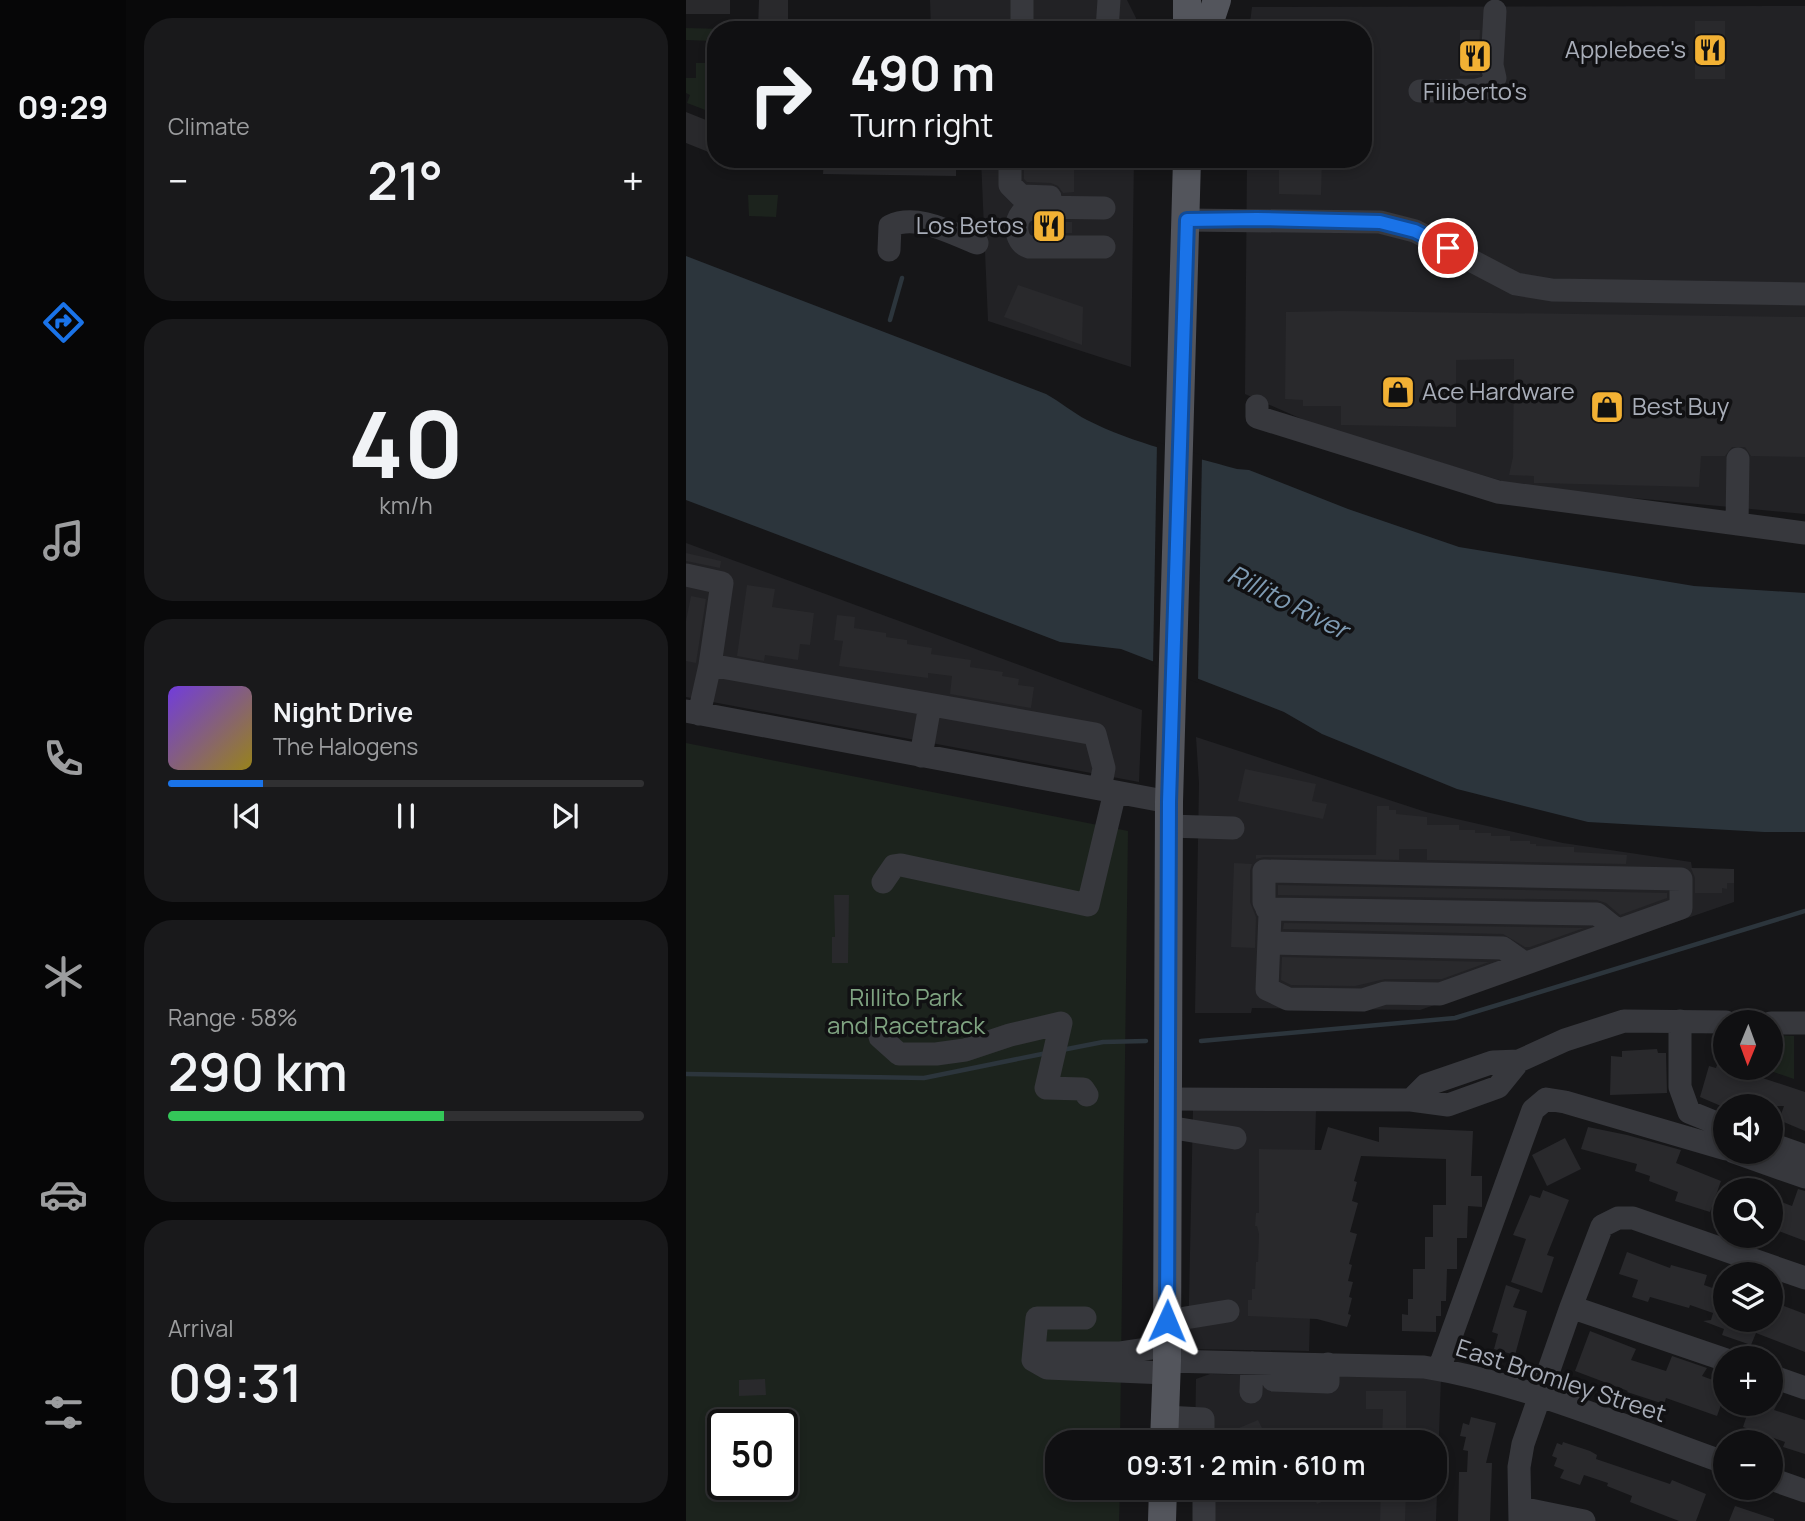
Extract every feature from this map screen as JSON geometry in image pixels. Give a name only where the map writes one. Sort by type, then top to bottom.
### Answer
[{"type":"main road","points":[[1187,0],[1187,21]]},
{"type":"main road","points":[[1209,21],[1217,0]]},
{"type":"main road","points":[[1165,1429],[1169,814],[1187,168]]},
{"type":"main road","points":[[1162,1521],[1163,1500]]},
{"type":"street","points":[[1022,0],[1022,21]]},
{"type":"street","points":[[1108,21],[1109,0]]},
{"type":"street","points":[[1420,91],[1477,90],[1489,87],[1494,78],[1492,65],[1495,11]]},
{"type":"street","points":[[1010,168],[1010,185],[1021,196],[1104,203],[1032,207],[1022,213],[1018,223],[1018,239],[1023,245],[1104,247]]},
{"type":"street","points":[[1187,220],[1380,222],[1415,231],[1516,284],[1552,290],[1805,294]]},
{"type":"street","points":[[889,250],[890,226],[898,222],[925,223],[977,243]]},
{"type":"street","points":[[1257,406],[1257,417],[1498,492],[1805,533]]},
{"type":"street","points":[[1737,524],[1738,459]]},
{"type":"street","points":[[686,575],[722,583],[693,713],[1108,791],[1169,814],[1233,828]]},
{"type":"street","points":[[701,675],[930,705],[1095,734],[1108,791],[1088,905],[901,864],[894,866],[883,881]]},
{"type":"street","points":[[921,756],[930,705]]},
{"type":"street","points":[[1264,871],[1681,879],[1681,908],[1440,994],[1385,993],[1363,1000],[1287,999],[1267,989],[1270,914],[1267,909],[1264,902],[1264,871]]},
{"type":"street","points":[[1267,909],[1597,914],[1617,930]]},
{"type":"street","points":[[1269,943],[1503,948],[1524,963]]},
{"type":"street","points":[[1411,1100],[1426,1085],[1493,1062],[1519,1061],[1565,1040],[1624,1021],[1713,1022]]},
{"type":"street","points":[[1680,1021],[1680,1087],[1689,1112],[1713,1122]]},
{"type":"street","points":[[879,1030],[880,1037],[899,1054],[936,1054],[965,1050],[1010,1035],[1062,1023],[1046,1088],[1083,1088],[1087,1095]]},
{"type":"street","points":[[1783,1023],[1805,1024]]},
{"type":"street","points":[[1169,1099],[1411,1100],[1448,1105],[1498,1087],[1519,1061]]},
{"type":"street","points":[[1461,1073],[1474,1077],[1479,1087],[1476,1095]]},
{"type":"street","points":[[1439,1369],[1533,1110],[1546,1099],[1565,1102],[1713,1145]]},
{"type":"street","points":[[1168,1127],[1235,1138]]},
{"type":"street","points":[[1783,1148],[1805,1156]]},
{"type":"street","points":[[1768,1164],[1805,1177]]},
{"type":"street","points":[[1584,1521],[1520,1514],[1519,1467],[1523,1444],[1538,1397],[1598,1234],[1609,1214],[1633,1218],[1805,1278]]},
{"type":"street","points":[[1571,1307],[1713,1356]]},
{"type":"street","points":[[1085,1318],[1037,1318],[1033,1360],[1044,1353],[1166,1350],[1228,1311]]},
{"type":"street","name":"East Bromley Street","points":[[1166,1350],[1252,1363],[1439,1369],[1491,1381],[1713,1458]]},
{"type":"street","points":[[1251,1392],[1252,1363]]},
{"type":"street","points":[[1273,1380],[1328,1382],[1328,1364]]},
{"type":"street","points":[[1783,1380],[1805,1388]]},
{"type":"street","points":[[1165,1429],[1203,1419],[1203,1430]]},
{"type":"street","points":[[1783,1483],[1805,1491]]},
{"type":"street","points":[[1204,1500],[1204,1521]]},
{"type":"shaded area","points":[[930,0],[1127,0],[1136,18],[1136,21],[931,21]]},
{"type":"shaded area","points":[[1805,6],[1805,514],[1525,488],[1313,424],[1245,394],[1247,168],[1372,168],[1372,21],[1250,21],[1252,7]]},
{"type":"shaded area","points":[[981,168],[1134,168],[1131,367],[988,321]]},
{"type":"shaded area","points":[[686,543],[1142,710],[1139,782],[686,697]]},
{"type":"shaded area","points":[[1196,737],[1426,812],[1563,843],[1691,862],[1692,868],[1734,869],[1734,902],[1420,1010],[1252,1008],[1251,1013],[1195,1013],[1199,783]]},
{"type":"shaded area","points":[[1193,1109],[1316,1110],[1309,1351],[1188,1349]]},
{"type":"shaded area","points":[[1210,1374],[1441,1377],[1439,1430],[1195,1430],[1196,1379]]},
{"type":"shaded area","points":[[1195,1500],[1437,1500],[1436,1521],[1195,1521]]},
{"type":"green space","points":[[686,28],[707,29],[707,41],[686,40]]},
{"type":"green space","points":[[696,63],[707,63],[707,111],[687,103],[690,95],[686,93],[686,78],[696,78]]},
{"type":"green space","points":[[748,195],[778,195],[776,217],[749,216]]},
{"type":"green space","name":"Rillito Park and Racetrack","points":[[686,743],[1128,831],[1120,1430],[1045,1430],[1045,1500],[1120,1500],[1119,1521],[686,1521]]},
{"type":"green space","points":[[1783,1036],[1794,1036],[1794,1079],[1783,1075]]},
{"type":"water","name":"Rillito River","points":[[686,256],[1046,394],[1087,420],[1123,436],[1180,454],[1249,470],[1348,509],[1459,547],[1694,586],[1805,593],[1805,832],[1588,822],[1457,789],[1322,734],[1284,712],[1121,649],[1060,642],[686,500]]},
{"type":"pier","points":[[1157,442],[1202,455],[1198,683],[1153,665]]},
{"type":"building","points":[[686,0],[730,0],[730,14],[686,14]]},
{"type":"building","points":[[759,0],[788,0],[788,21],[758,21]]},
{"type":"building","name":"Applebee's","points":[[1695,21],[1725,21],[1725,79],[1695,79]]},
{"type":"building","points":[[1460,30],[1480,30],[1480,75],[1460,76]]},
{"type":"building","points":[[686,112],[707,120],[707,151],[686,143]]},
{"type":"building","points":[[823,168],[956,168],[956,176],[823,174]]},
{"type":"building","points":[[1024,168],[1074,168],[1074,192],[1063,193],[1058,186],[1051,183],[1027,182],[1024,179]]},
{"type":"building","points":[[1279,168],[1322,168],[1321,195],[1279,194]]},
{"type":"building","points":[[1036,221],[1072,222],[1072,233],[1032,233],[1031,226]]},
{"type":"building","points":[[1018,285],[1083,307],[1082,345],[1004,317]]},
{"type":"building","points":[[1286,312],[1805,317],[1805,457],[1751,456],[1745,447],[1732,447],[1725,456],[1701,456],[1699,487],[1534,483],[1534,476],[1509,475],[1513,457],[1514,359],[1456,360],[1456,427],[1341,425],[1341,406],[1303,406],[1303,400],[1285,399]]},
{"type":"building","points":[[686,553],[721,561],[720,568],[686,561]]},
{"type":"building","points":[[747,585],[775,589],[772,607],[814,613],[810,645],[800,644],[798,660],[765,655],[764,661],[737,656]]},
{"type":"building","points":[[691,596],[706,599],[696,663],[686,661],[686,621]]},
{"type":"building","points":[[837,615],[855,617],[854,628],[886,633],[886,637],[907,640],[907,644],[932,648],[931,654],[971,660],[970,667],[1003,672],[1002,676],[1019,679],[1018,685],[1034,687],[1031,708],[950,694],[952,676],[928,673],[928,678],[839,666],[843,641],[834,640]]},
{"type":"building","points":[[1245,769],[1316,784],[1312,801],[1327,804],[1323,819],[1238,801]]},
{"type":"building","points":[[1377,806],[1389,806],[1389,810],[1396,810],[1396,814],[1427,817],[1427,825],[1459,825],[1459,830],[1491,833],[1491,836],[1510,836],[1510,841],[1530,841],[1530,844],[1536,846],[1574,847],[1574,852],[1627,855],[1626,864],[1427,860],[1427,849],[1399,849],[1399,860],[1256,859],[1256,855],[1376,855]]},
{"type":"building","points":[[1234,863],[1252,864],[1250,902],[1256,917],[1255,948],[1231,947]]},
{"type":"building","points":[[1691,868],[1734,869],[1734,883],[1727,883],[1727,889],[1722,888],[1722,893],[1695,893],[1695,878]]},
{"type":"building","points":[[1278,885],[1667,893],[1667,898],[1620,915],[1606,903],[1597,900],[1278,895]]},
{"type":"building","points":[[834,895],[849,895],[848,963],[832,963],[832,937],[835,937]]},
{"type":"building","points":[[1284,923],[1584,928],[1525,947],[1503,934],[1283,929]]},
{"type":"building","points":[[1282,957],[1489,962],[1442,979],[1385,979],[1355,986],[1291,985],[1281,980]]},
{"type":"building","points":[[1657,1049],[1658,1053],[1666,1053],[1667,1093],[1610,1095],[1611,1056],[1622,1057],[1622,1051]]},
{"type":"building","points":[[1709,1066],[1713,1067],[1713,1080],[1768,1080],[1805,1092],[1805,1131],[1783,1122],[1783,1094],[1713,1094],[1713,1103],[1700,1097]]},
{"type":"building","points":[[1328,1127],[1379,1142],[1379,1127],[1473,1131],[1471,1176],[1482,1176],[1482,1207],[1468,1206],[1467,1238],[1457,1238],[1457,1269],[1447,1269],[1446,1301],[1441,1301],[1441,1316],[1436,1316],[1436,1332],[1402,1331],[1402,1314],[1408,1315],[1408,1299],[1413,1299],[1413,1269],[1425,1269],[1425,1237],[1433,1237],[1433,1205],[1446,1205],[1446,1159],[1361,1156],[1352,1201],[1358,1203],[1350,1232],[1357,1234],[1349,1264],[1352,1265],[1348,1281],[1353,1282],[1349,1297],[1352,1298],[1348,1314],[1351,1315],[1347,1327],[1317,1319],[1248,1316],[1248,1300],[1252,1300],[1252,1289],[1255,1289],[1258,1262],[1259,1234],[1255,1226],[1256,1213],[1259,1213],[1259,1149],[1321,1150]]},
{"type":"building","points":[[1588,1127],[1681,1150],[1676,1163],[1714,1178],[1713,1204],[1710,1212],[1675,1201],[1678,1192],[1649,1181],[1650,1176],[1635,1171],[1637,1164],[1581,1149]]},
{"type":"building","points":[[1565,1138],[1581,1169],[1547,1186],[1532,1155]]},
{"type":"building","points":[[1798,1189],[1805,1191],[1805,1241],[1783,1233],[1783,1203],[1792,1206]]},
{"type":"building","points":[[1543,1190],[1569,1200],[1547,1255],[1554,1257],[1542,1293],[1511,1282],[1526,1239],[1513,1235],[1530,1195],[1540,1198]]},
{"type":"building","points":[[1627,1252],[1670,1268],[1671,1265],[1707,1275],[1704,1285],[1713,1288],[1713,1313],[1650,1297],[1648,1302],[1632,1297],[1638,1280],[1619,1274]]},
{"type":"building","points":[[1506,1285],[1520,1290],[1513,1307],[1527,1311],[1515,1355],[1494,1349],[1498,1334],[1492,1332]]},
{"type":"building","points":[[1783,1306],[1805,1314],[1805,1352],[1756,1333],[1751,1345],[1722,1335],[1723,1332],[1783,1332]]},
{"type":"building","points":[[1713,1313],[1713,1325],[1703,1321],[1711,1320]]},
{"type":"building","points":[[1590,1331],[1636,1349],[1631,1360],[1666,1371],[1672,1356],[1707,1368],[1702,1376],[1713,1380],[1713,1415],[1666,1398],[1664,1404],[1575,1371]]},
{"type":"building","points":[[765,1379],[766,1395],[739,1396],[739,1380]]},
{"type":"building","points":[[1366,1391],[1406,1391],[1406,1430],[1382,1430],[1383,1409],[1366,1409]]},
{"type":"building","points":[[1783,1413],[1805,1420],[1805,1454],[1783,1447],[1783,1430],[1751,1430],[1743,1427],[1747,1416],[1783,1416]]},
{"type":"building","points":[[1471,1417],[1496,1423],[1486,1463],[1492,1463],[1490,1521],[1458,1521],[1459,1472],[1467,1472],[1468,1451],[1463,1450],[1466,1437],[1460,1436],[1463,1423],[1469,1425]]},
{"type":"building","points":[[1258,1420],[1263,1430],[1234,1430]]},
{"type":"building","points":[[1563,1442],[1590,1451],[1597,1455],[1596,1459],[1670,1484],[1672,1480],[1706,1494],[1696,1521],[1679,1521],[1630,1502],[1632,1496],[1607,1486],[1608,1483],[1584,1475],[1580,1485],[1560,1478],[1564,1470],[1554,1466],[1557,1458],[1552,1456],[1557,1443],[1562,1445]]},
{"type":"building","points":[[1381,1500],[1406,1500],[1405,1521],[1380,1521]]},
{"type":"building","points":[[1735,1506],[1774,1519],[1774,1521],[1729,1521]]},
{"type":"waterway","points":[[890,320],[902,278]]},
{"type":"waterway","points":[[1201,1041],[1455,1018],[1805,911]]},
{"type":"waterway","points":[[1062,1050],[1103,1042],[1146,1041]]},
{"type":"waterway","points":[[686,1074],[924,1078],[1047,1053]]},
{"type":"place","name":"Applebee's","points":[[1710,50]]},
{"type":"place","name":"Filiberto's","points":[[1475,56]]},
{"type":"place","name":"Los Betos","points":[[1049,226]]},
{"type":"place","name":"Ace Hardware","points":[[1398,392]]},
{"type":"place","name":"Best Buy","points":[[1607,407]]},
{"type":"route","points":[[1167,1321],[1169,802],[1187,220],[1380,222],[1415,231],[1448,248]]}]
